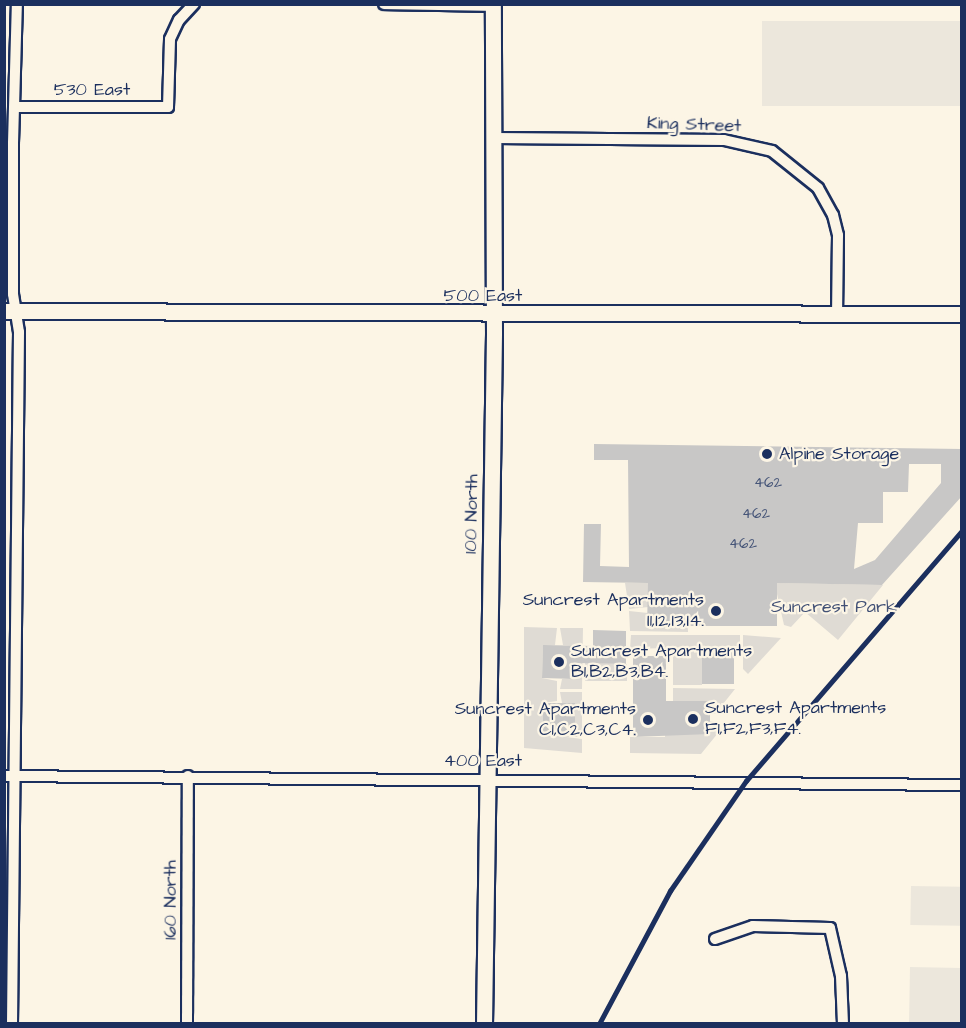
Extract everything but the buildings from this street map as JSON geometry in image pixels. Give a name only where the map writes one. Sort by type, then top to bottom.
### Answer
[{"type":"street","points":[[12,1023],[9,776],[9,143],[16,107],[17,4]]},
{"type":"street","points":[[384,4],[494,5]]},
{"type":"street","name":"100 North","points":[[484,1023],[494,315],[494,5]]},
{"type":"street","name":"530 East","points":[[16,107],[168,107],[170,39],[192,6]]},
{"type":"street","name":"King Street","points":[[495,138],[724,140],[772,151],[818,188],[833,215],[838,235],[837,315]]},
{"type":"street","name":"500 East","points":[[10,311],[494,315],[962,314]]},
{"type":"street","name":"400 East","points":[[9,776],[489,777],[962,785]]},
{"type":"street","name":"160 North","points":[[188,776],[188,1023]]},
{"type":"street","points":[[715,939],[753,926],[830,928],[841,976],[843,1023]]},
{"type":"shaded area","points":[[762,21],[961,21],[961,106],[762,106]]},
{"type":"shaded area","points":[[911,886],[961,887],[960,926],[910,925]]},
{"type":"shaded area","points":[[910,967],[961,968],[960,1024],[909,1023]]},
{"type":"green space","name":"Suncrest Park","points":[[625,583],[883,585],[838,640],[805,612],[791,627],[784,625],[777,594],[629,609]]},
{"type":"green space","points":[[629,611],[648,613],[648,626],[679,627],[679,614],[688,612],[688,632],[630,631]]},
{"type":"green space","points":[[524,627],[557,628],[555,645],[543,646],[542,678],[557,681],[557,701],[543,703],[543,734],[582,739],[582,753],[524,748]]},
{"type":"green space","points":[[560,628],[583,628],[582,689],[560,689],[562,679],[575,678],[576,646],[563,645]]},
{"type":"green space","points":[[631,635],[740,635],[740,646],[630,649]]},
{"type":"green space","points":[[743,635],[781,638],[748,674],[743,669]]},
{"type":"green space","points":[[585,648],[593,663],[627,664],[627,681],[585,681]]},
{"type":"green space","points":[[673,649],[702,649],[702,685],[673,685]]},
{"type":"green space","points":[[673,688],[735,689],[715,714],[710,714],[710,701],[678,701],[673,714]]},
{"type":"green space","points":[[560,692],[582,692],[582,737],[562,737],[575,735],[575,703],[562,703]]},
{"type":"green space","points":[[715,721],[718,733],[701,754],[630,753],[630,737],[665,737],[665,723]]},
{"type":"railway","points":[[599,1024],[670,891],[746,781],[962,531]]},
{"type":"place","name":"Alpine Storage","points":[[767,454]]},
{"type":"place","name":"Suncrest Apartments I1,I2,I3,I4.","points":[[716,611]]},
{"type":"place","name":"Suncrest Apartments B1,B2,B3,B4.","points":[[559,662]]},
{"type":"place","name":"Suncrest Apartments F1,F2,F3,F4.","points":[[693,719]]},
{"type":"place","name":"Suncrest Apartments C1,C2,C3,C4.","points":[[648,720]]}]
